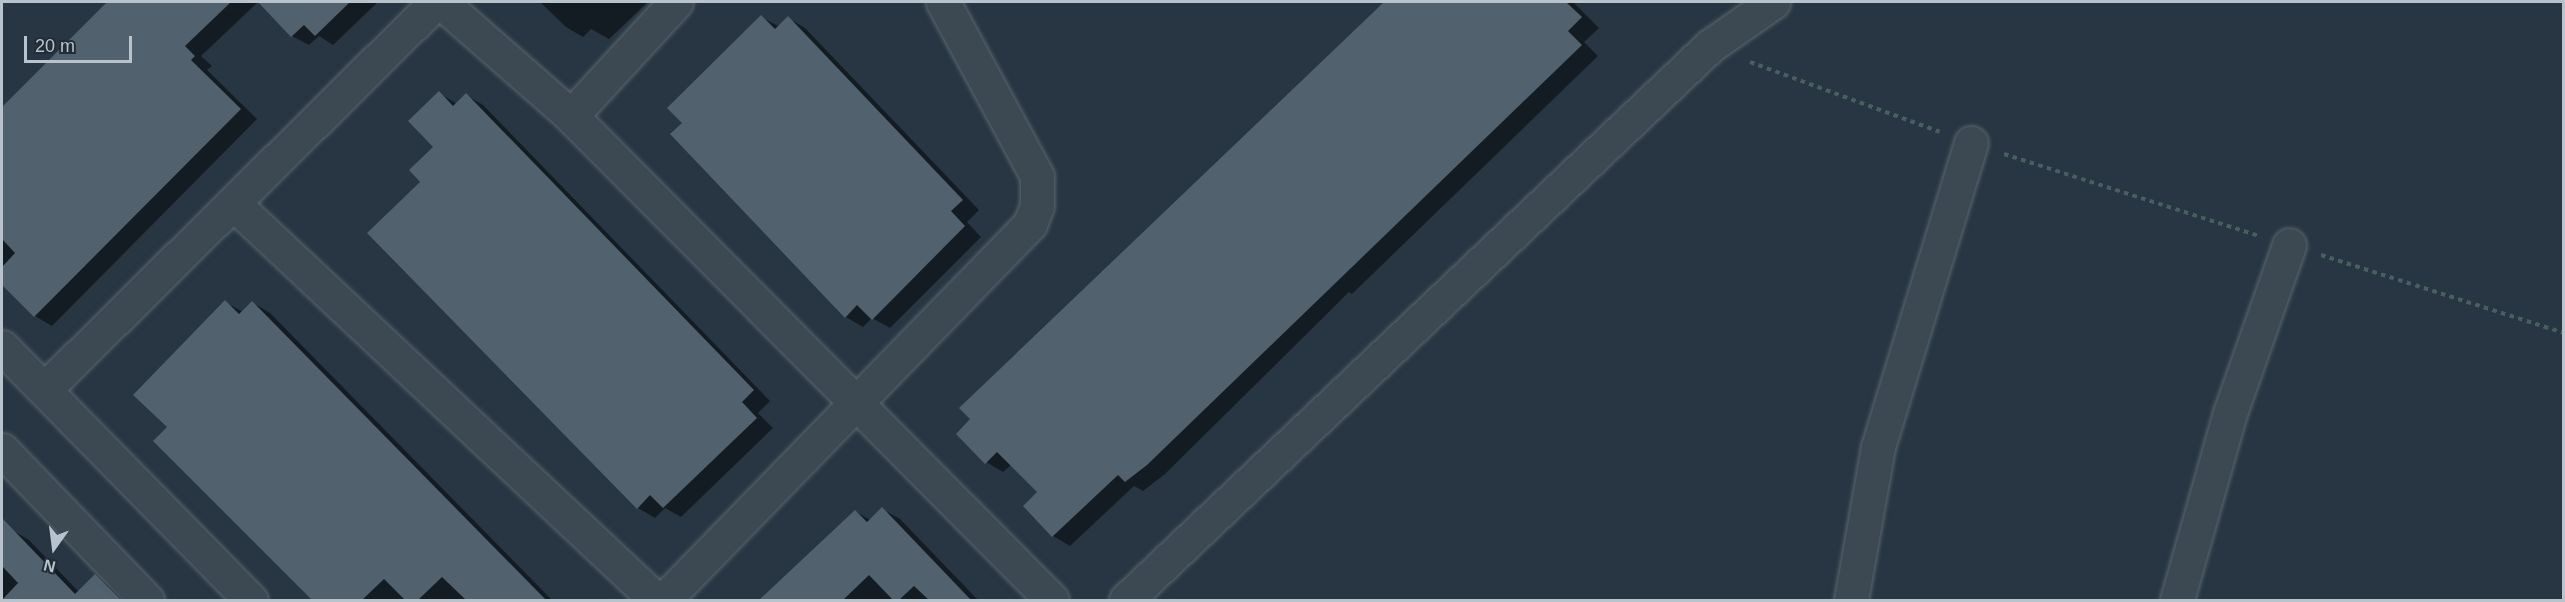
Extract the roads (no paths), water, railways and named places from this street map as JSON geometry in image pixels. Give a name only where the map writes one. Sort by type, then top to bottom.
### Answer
[{"type":"street","points":[[45,389],[436,2]]},
{"type":"street","points":[[441,2],[571,116],[1052,600]]},
{"type":"street","points":[[571,116],[676,2]]},
{"type":"street","points":[[664,600],[857,405],[1030,224],[1037,206],[1037,176],[943,2]]},
{"type":"street","points":[[1126,600],[1710,46],[1773,2]]},
{"type":"street","points":[[1851,600],[1878,447],[1971,143]]},
{"type":"street","points":[[234,203],[656,600]]},
{"type":"street","points":[[2176,600],[2230,413],[2289,245]]},
{"type":"street","points":[[2,347],[251,600]]},
{"type":"street","points":[[2,450],[147,600]]}]
